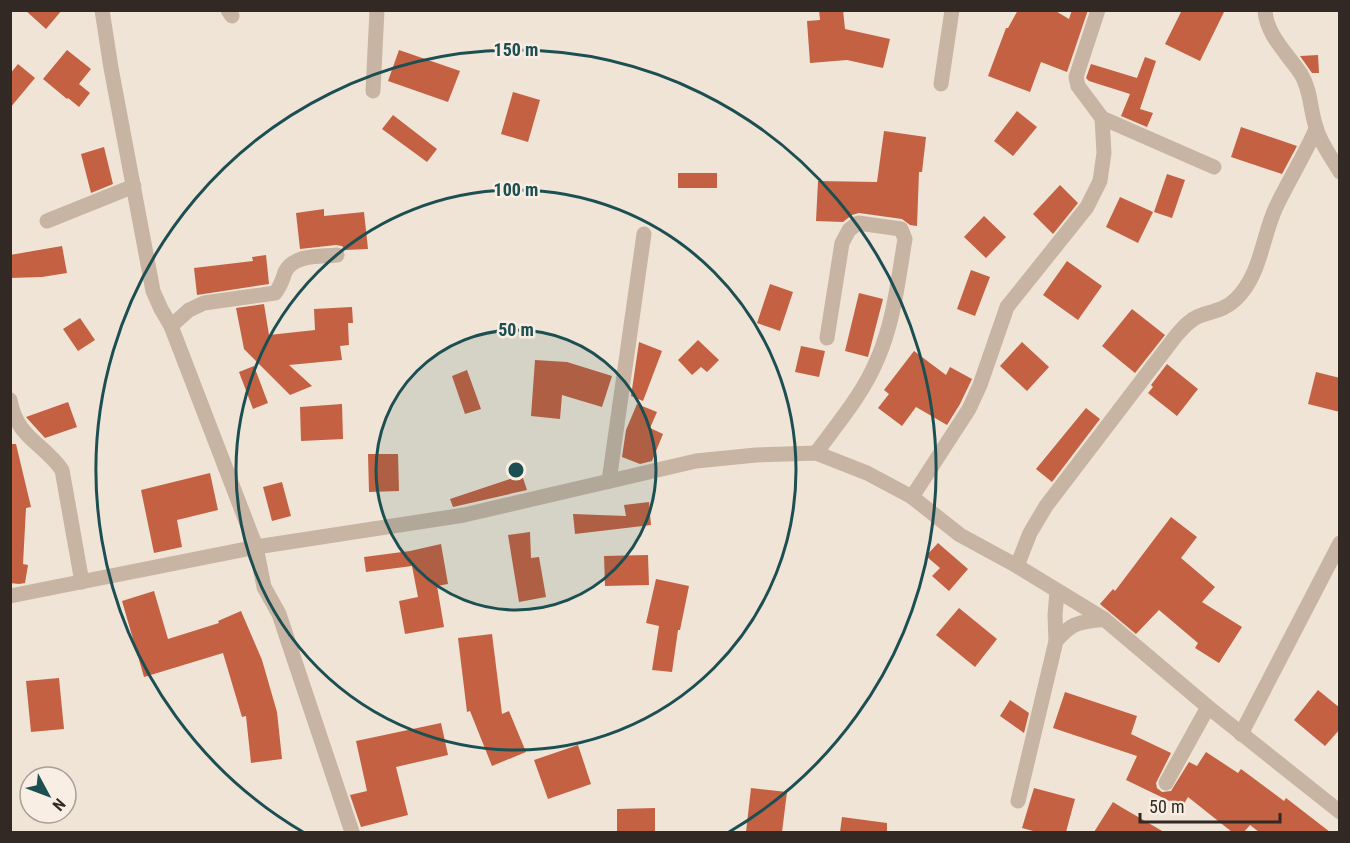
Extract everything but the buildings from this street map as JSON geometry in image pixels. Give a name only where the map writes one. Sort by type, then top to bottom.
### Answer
[{"type":"street","points":[[102,10],[153,291],[171,326],[256,547],[264,587],[279,614],[352,832]]},
{"type":"street","points":[[373,91],[377,10]]},
{"type":"street","points":[[941,84],[952,10]]},
{"type":"street","points":[[1098,10],[1076,77],[1078,86],[1102,118],[1214,168]]},
{"type":"street","points":[[1265,10],[1265,20],[1271,32],[1302,76],[1310,97],[1316,129],[1340,172]]},
{"type":"street","points":[[912,497],[969,409],[980,385],[1007,307],[1087,207],[1100,180],[1104,153],[1102,118]]},
{"type":"street","points":[[1017,566],[1030,532],[1046,506],[1175,337],[1197,317],[1224,309],[1237,298],[1248,283],[1257,266],[1267,229],[1277,205],[1316,129]]},
{"type":"street","points":[[47,221],[134,186]]},
{"type":"street","points":[[816,453],[856,399],[877,362],[890,325],[905,238],[901,229],[858,223],[849,230],[842,243],[827,338]]},
{"type":"street","points":[[609,480],[644,234]]},
{"type":"street","points":[[171,326],[189,310],[204,303],[275,293],[281,286],[291,264],[300,259],[337,255]]},
{"type":"street","points":[[10,400],[17,423],[25,434],[62,470],[82,582]]},
{"type":"street","points":[[10,596],[256,547],[464,515],[696,461],[756,455],[816,453],[867,473],[912,497],[960,535],[1017,566],[1104,619],[1241,734],[1340,812]]},
{"type":"street","points":[[1241,734],[1340,543]]},
{"type":"street","points":[[1017,801],[1056,641],[1057,591]]},
{"type":"street","points":[[1056,641],[1074,623],[1104,619]]},
{"type":"street","points":[[1166,783],[1208,707]]}]
